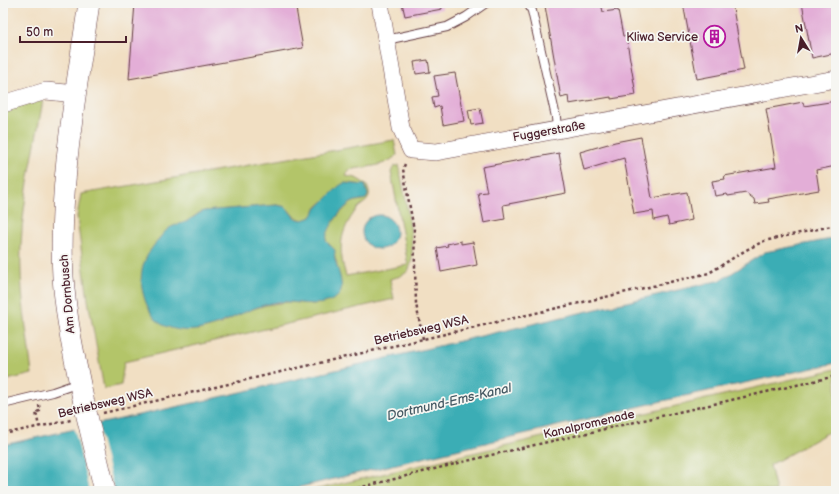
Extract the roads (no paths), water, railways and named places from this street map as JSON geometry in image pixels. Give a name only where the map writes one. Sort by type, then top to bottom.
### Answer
[{"type":"street","name":"Am Dornbusch","points":[[89,3],[66,171],[62,221],[63,277],[70,334],[79,383],[105,491]]},
{"type":"street","points":[[380,3],[386,40]]},
{"type":"street","name":"Fuggerstraße","points":[[386,40],[401,128],[411,150],[436,152],[836,80]]},
{"type":"street","points":[[3,104],[46,90],[76,94]]},
{"type":"lane","points":[[386,40],[447,26],[466,17],[486,3]]},
{"type":"lane","points":[[528,3],[532,11],[556,117],[557,130]]},
{"type":"lane","points":[[3,404],[53,392],[79,383]]},
{"type":"water","points":[[344,183],[365,185],[368,195],[366,199],[353,202],[340,213],[335,219],[327,236],[326,241],[335,250],[335,258],[341,284],[340,293],[337,297],[330,301],[316,304],[278,302],[263,305],[209,327],[195,330],[180,330],[165,326],[158,322],[150,312],[145,300],[141,283],[141,275],[145,260],[153,246],[169,228],[186,222],[204,211],[277,205],[286,207],[294,217],[303,220],[311,217],[317,208]]},
{"type":"water","points":[[376,215],[382,215],[386,216],[393,222],[396,232],[395,239],[389,246],[382,249],[376,249],[372,248],[365,242],[362,235],[362,229],[363,225],[369,218]]},
{"type":"water","name":"Dortmund-Ems-Kanal","points":[[836,238],[836,363],[671,399],[283,491],[3,491],[3,445],[207,400],[721,280],[765,252]]},
{"type":"place","name":"Kliwa Service","points":[[714,37]]}]
